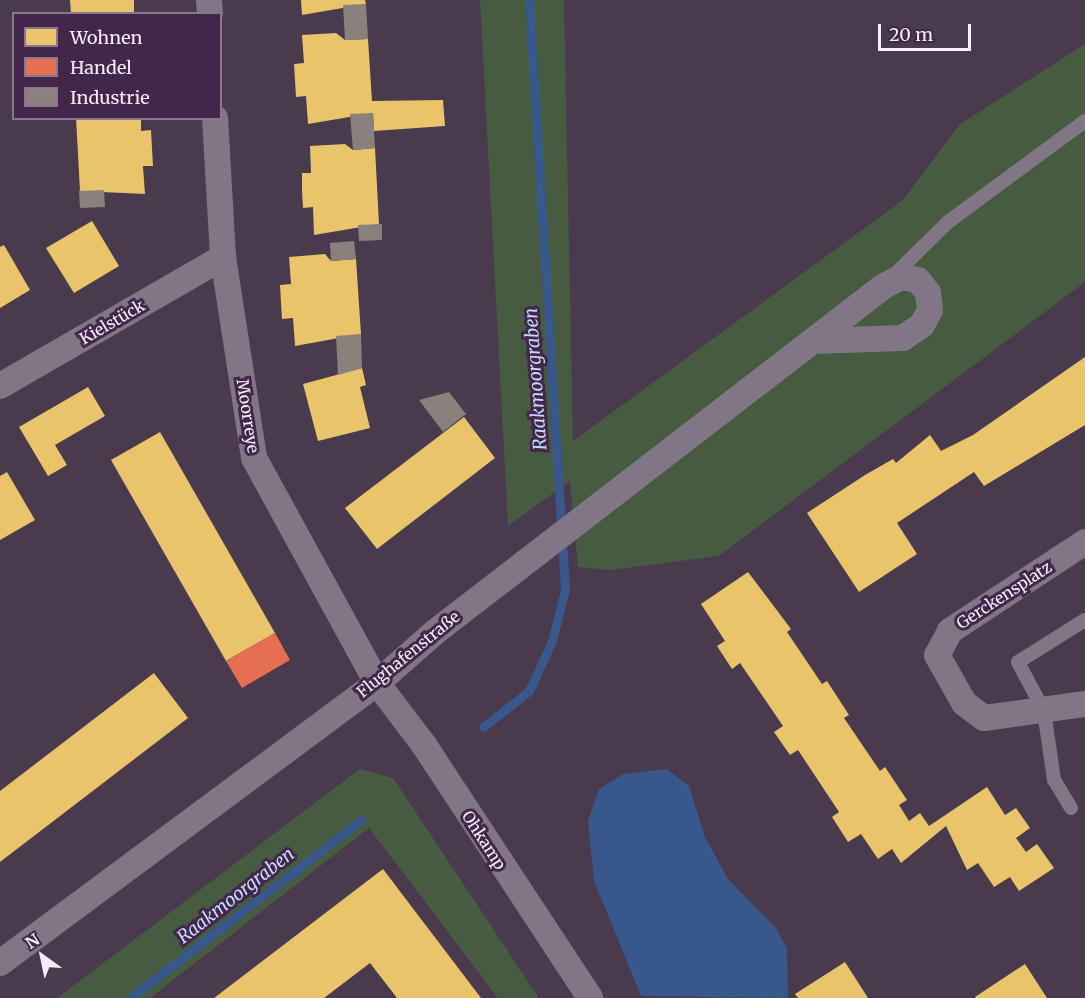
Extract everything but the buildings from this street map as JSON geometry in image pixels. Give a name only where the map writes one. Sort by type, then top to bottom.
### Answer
[{"type":"street","name":"Moorreye","points":[[215,120],[223,257],[254,458],[377,683]]},
{"type":"street","name":"Kielstück","points":[[0,386],[223,257]]},
{"type":"street","name":"Flughafenstraße","points":[[0,963],[377,683],[542,549],[884,286],[902,277],[918,280],[928,293],[930,310],[922,325],[903,338],[882,341],[813,341]]},
{"type":"street","name":"Gerckensplatz","points":[[1085,542],[950,631],[938,646],[940,664],[977,715],[993,718],[1085,704]]},
{"type":"street","name":"Ohkamp","points":[[377,683],[424,745],[590,998]]},
{"type":"lane","points":[[884,286],[948,222],[1085,121]]},
{"type":"lane","points":[[1071,808],[1054,780],[1044,711],[1018,662],[1085,621]]},
{"type":"green space","points":[[480,0],[564,0],[573,441],[903,200],[959,125],[1085,44],[1085,282],[719,556],[611,570],[578,567],[570,481],[508,526]]},
{"type":"green space","points":[[360,769],[393,778],[539,998],[498,998],[369,828],[150,998],[57,998]]},
{"type":"water","points":[[667,769],[689,786],[705,837],[728,879],[776,928],[787,949],[788,998],[641,996],[594,881],[588,821],[599,789],[623,774]]},
{"type":"waterway","name":"Raakmoorgraben","points":[[483,727],[529,691],[552,641],[565,590],[529,0]]},
{"type":"waterway","name":"Raakmoorgraben","points":[[130,998],[361,820]]}]
